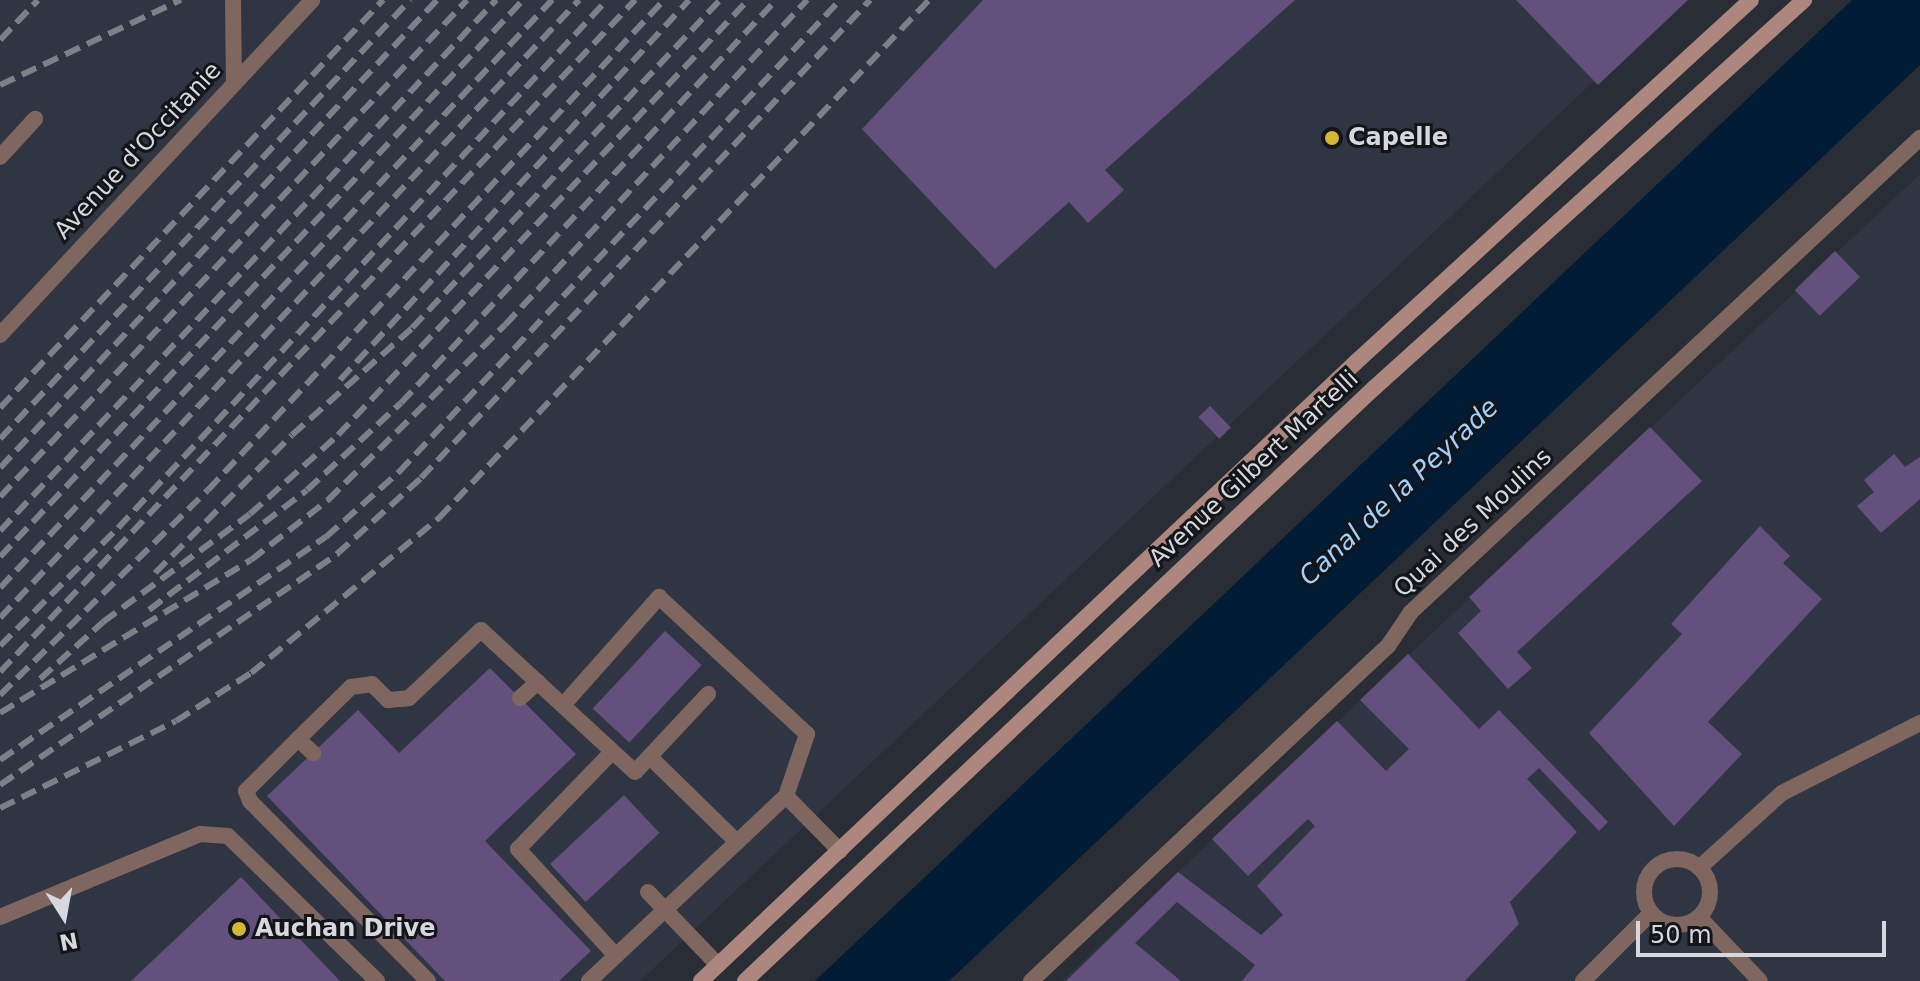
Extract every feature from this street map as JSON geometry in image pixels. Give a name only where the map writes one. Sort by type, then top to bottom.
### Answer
[{"type":"main road","name":"Avenue Gilbert Martelli","points":[[701,981],[1355,363],[1751,0]]},
{"type":"main road","name":"Avenue Gilbert Martelli","points":[[745,981],[1373,389],[1804,0]]},
{"type":"street","points":[[233,0],[234,83]]},
{"type":"street","name":"Avenue d'Occitanie","points":[[0,335],[312,0]]},
{"type":"street","points":[[0,157],[35,119]]},
{"type":"street","name":"Quai des Moulins","points":[[1031,981],[1388,646],[1411,612],[1920,138]]},
{"type":"street","points":[[565,703],[659,597],[807,734],[786,796],[589,981]]},
{"type":"street","points":[[428,981],[250,801],[246,791],[351,687],[372,684],[388,700],[409,698],[481,630],[565,703],[635,772],[652,759],[708,694]]},
{"type":"street","points":[[520,698],[538,682]]},
{"type":"street","points":[[1699,868],[1782,793],[1920,723]]},
{"type":"street","points":[[298,739],[313,753]]},
{"type":"street","points":[[612,752],[518,849],[615,955]]},
{"type":"street","points":[[652,759],[737,842]]},
{"type":"street","points":[[786,796],[840,851]]},
{"type":"street","points":[[0,917],[200,834],[228,836],[377,981]]},
{"type":"street","points":[[1679,859],[1699,868],[1710,893],[1699,917],[1674,925],[1651,913],[1644,888],[1658,865],[1679,859]]},
{"type":"street","points":[[648,892],[718,965]]},
{"type":"street","points":[[1583,981],[1651,913]]},
{"type":"street","points":[[1699,917],[1760,981]]},
{"type":"shaded area","points":[[0,0],[1680,0],[640,981],[0,981]]},
{"type":"shaded area","points":[[1920,174],[1920,981],[1062,981],[1827,262]]},
{"type":"water","name":"Canal de la Peyrade","points":[[1852,0],[1920,0],[1920,65],[949,981],[815,981]]},
{"type":"building","points":[[983,0],[1295,0],[1105,170],[1124,190],[1088,223],[1069,202],[995,269],[862,129]]},
{"type":"building","points":[[1516,0],[1688,0],[1598,85]]},
{"type":"building","points":[[1835,251],[1860,277],[1820,316],[1795,290]]},
{"type":"building","points":[[1210,406],[1231,428],[1219,439],[1198,417]]},
{"type":"building","points":[[1650,427],[1702,481],[1517,652],[1532,668],[1508,689],[1458,633],[1481,611],[1469,597]]},
{"type":"building","points":[[1894,454],[1905,467],[1920,457],[1920,499],[1881,533],[1857,506],[1874,492],[1864,480]]},
{"type":"building","points":[[1760,526],[1790,556],[1783,563],[1822,599],[1708,722],[1742,754],[1674,826],[1589,733],[1682,634],[1671,624]]},
{"type":"building","points":[[665,631],[702,665],[629,743],[593,709]]},
{"type":"building","points":[[1408,654],[1479,729],[1499,710],[1608,822],[1599,831],[1539,768],[1527,779],[1577,832],[1510,902],[1519,924],[1465,981],[1242,981],[1255,965],[1177,902],[1135,943],[1181,981],[1066,981],[1178,872],[1261,935],[1283,915],[1257,886],[1315,826],[1308,819],[1248,876],[1212,839],[1337,721],[1386,771],[1409,749],[1360,700]]},
{"type":"building","points":[[490,668],[576,754],[485,841],[591,951],[559,981],[445,981],[267,796],[358,710],[399,753]]},
{"type":"building","points":[[624,795],[659,833],[586,902],[550,864]]},
{"type":"building","name":"Auchan Drive","points":[[241,877],[340,981],[131,981]]},
{"type":"railway","points":[[0,40],[38,0]]},
{"type":"railway","points":[[0,85],[181,0]]},
{"type":"railway","points":[[0,408],[383,0]]},
{"type":"railway","points":[[0,439],[410,0]]},
{"type":"railway","points":[[0,468],[437,0]]},
{"type":"railway","points":[[0,497],[467,0]]},
{"type":"railway","points":[[0,531],[496,0]]},
{"type":"railway","points":[[0,557],[523,0]]},
{"type":"railway","points":[[0,588],[552,0]]},
{"type":"railway","points":[[0,618],[579,0]]},
{"type":"railway","points":[[0,646],[118,528],[607,0]]},
{"type":"railway","points":[[0,672],[635,0]]},
{"type":"railway","points":[[0,695],[208,490],[664,0]]},
{"type":"railway","points":[[340,380],[689,0]]},
{"type":"railway","points":[[155,573],[292,435],[412,328],[720,0]]},
{"type":"railway","points":[[40,679],[103,622],[250,514],[338,435],[748,0]]},
{"type":"railway","points":[[149,610],[307,490],[401,403],[776,0]]},
{"type":"railway","points":[[0,713],[251,560],[328,500],[505,325],[807,0]]},
{"type":"railway","points":[[0,760],[326,537],[399,472],[840,0]]},
{"type":"railway","points":[[0,785],[337,554],[421,478],[870,0]]},
{"type":"railway","points":[[0,808],[176,721],[251,673],[439,518],[929,0]]},
{"type":"place","name":"Capelle","points":[[1332,138]]},
{"type":"place","name":"Auchan Drive","points":[[239,929]]}]
